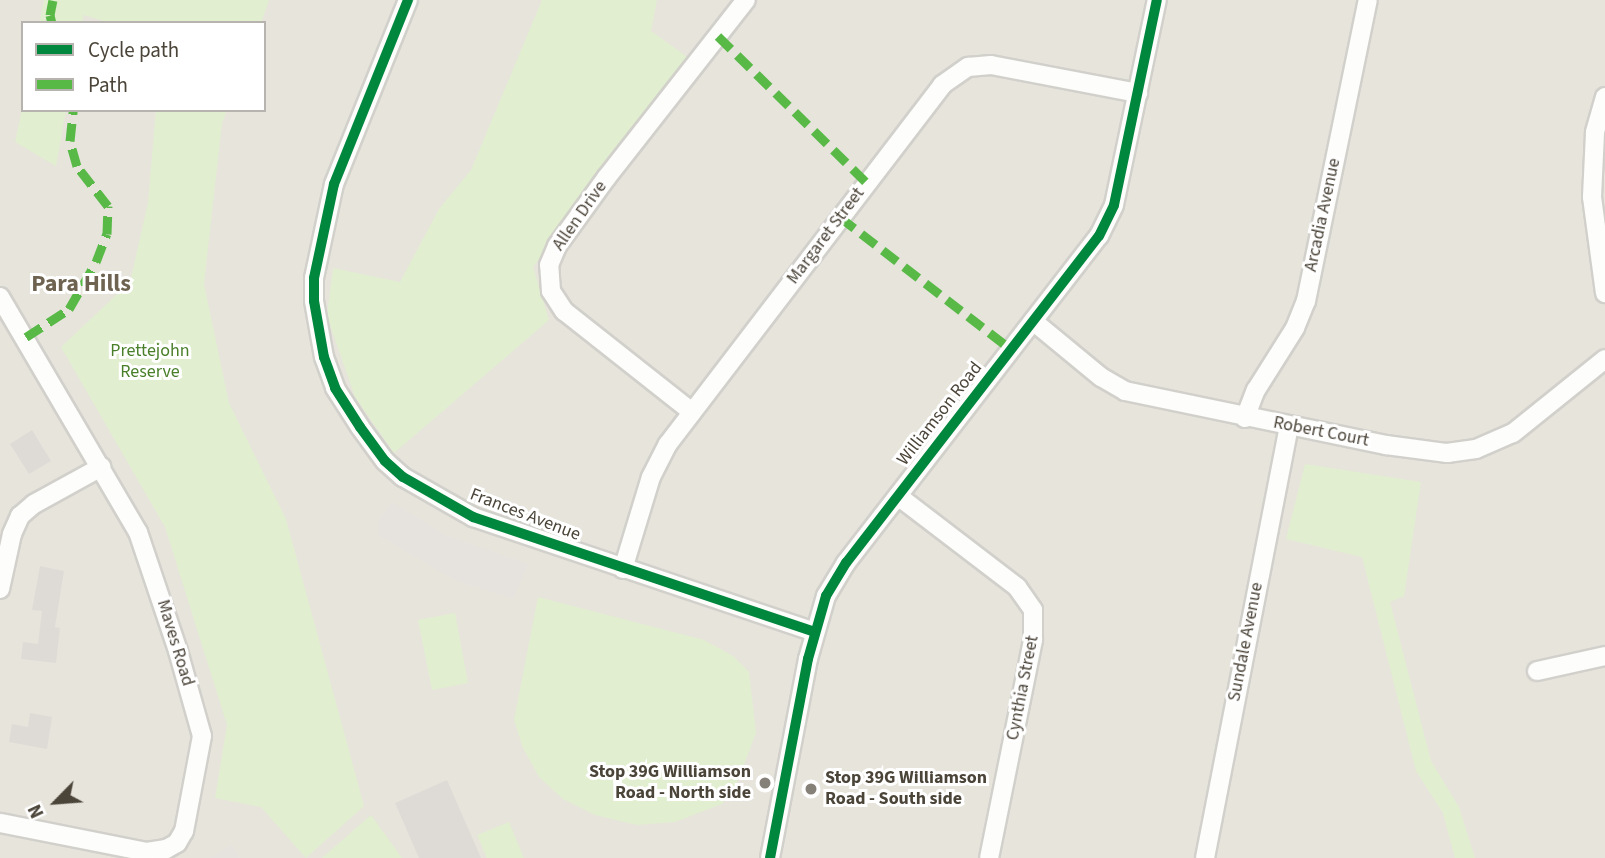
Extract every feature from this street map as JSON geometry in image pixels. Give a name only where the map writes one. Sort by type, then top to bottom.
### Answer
[{"type":"street","name":"Frances Avenue","points":[[408,0],[334,184],[325,216],[313,289],[320,342],[330,376],[360,427],[385,461],[402,477],[473,517],[814,632]]},
{"type":"street","name":"Allen Drive","points":[[692,412],[564,311],[550,288],[549,265],[557,246],[607,177],[746,0]]},
{"type":"street","name":"Williamson Road","points":[[770,858],[814,632],[834,581],[1105,224],[1114,205],[1157,0]]},
{"type":"street","name":"Arcadia Avenue","points":[[1245,418],[1255,390],[1295,328],[1306,300],[1368,0]]},
{"type":"street","name":"Margaret Street","points":[[623,569],[655,467],[692,412],[951,77],[968,67],[991,65],[1138,93]]},
{"type":"street","points":[[1605,97],[1593,209],[1605,293]]},
{"type":"street","name":"Maves Road","points":[[0,297],[101,467],[147,552],[201,731],[184,831],[171,847],[148,852],[0,823]]},
{"type":"street","name":"Robert Court","points":[[1033,321],[1114,386],[1140,396],[1430,452],[1447,453],[1476,449],[1513,433],[1605,359]]},
{"type":"street","name":"Sundale Avenue","points":[[1205,858],[1289,426]]},
{"type":"street","points":[[0,589],[12,534],[20,516],[34,504],[101,467]]},
{"type":"street","name":"Cynthia Street","points":[[898,496],[1017,587],[1033,610],[1033,640],[989,858]]},
{"type":"street","points":[[1537,671],[1605,656]]},
{"type":"shaded area","points":[[0,0],[1605,0],[1605,858],[0,858]]},
{"type":"shaded area","points":[[392,502],[447,536],[528,564],[513,599],[455,580],[378,535],[378,521]]},
{"type":"shaded area","points":[[232,845],[240,858],[210,858]]},
{"type":"green space","points":[[44,0],[269,0],[262,21],[104,21],[84,15],[82,21],[39,21]]},
{"type":"green space","points":[[542,0],[657,0],[651,31],[690,59],[533,267],[549,320],[394,453],[355,397],[327,316],[333,268],[400,282],[439,209],[471,170]]},
{"type":"green space","points":[[21,112],[66,112],[56,166],[15,142]]},
{"type":"green space","name":"Prettejohn Reserve","points":[[156,112],[226,112],[222,123],[204,284],[229,403],[286,519],[364,806],[306,858],[261,807],[215,798],[227,725],[165,527],[61,347],[130,282],[148,203]]},
{"type":"green space","points":[[1305,464],[1421,482],[1404,596],[1390,602],[1431,761],[1459,807],[1475,858],[1455,858],[1443,813],[1416,771],[1362,557],[1286,539]]},
{"type":"green space","points":[[538,597],[704,640],[733,656],[749,672],[756,733],[737,783],[722,804],[675,822],[637,825],[595,815],[563,799],[539,777],[523,748],[514,720]]},
{"type":"green space","points":[[455,613],[468,683],[432,690],[418,620]]},
{"type":"green space","points":[[371,815],[402,858],[322,858]]},
{"type":"green space","points":[[509,822],[524,858],[487,858],[477,835]]},
{"type":"building","points":[[32,430],[51,461],[29,474],[10,444]]},
{"type":"building","points":[[40,566],[64,571],[55,627],[60,628],[56,663],[21,659],[23,642],[38,644],[42,611],[32,610]]},
{"type":"building","points":[[30,713],[52,717],[47,749],[9,742],[12,724],[28,727]]},
{"type":"building","points":[[447,780],[481,858],[419,858],[395,803]]},
{"type":"marked path","points":[[52,21],[53,0]]},
{"type":"marked path","points":[[718,36],[867,183]]},
{"type":"marked path","points":[[26,337],[69,309],[96,262],[107,234],[108,206],[77,166],[70,141],[73,112]]},
{"type":"marked path","points":[[840,217],[1011,349]]},
{"type":"cycle path","points":[[408,0],[334,184],[314,278],[314,301],[324,357],[335,388],[360,427],[385,461],[403,477],[473,517],[814,632]]},
{"type":"cycle path","points":[[770,858],[808,659],[826,596],[846,563],[1099,236],[1114,205],[1157,0]]},
{"type":"place","name":"Stop 39G Williamson Road - North side","points":[[765,783]]},
{"type":"place","name":"Stop 39G Williamson Road - South side","points":[[811,789]]},
{"type":"district","name":"Para Hills","points":[[81,284]]}]
